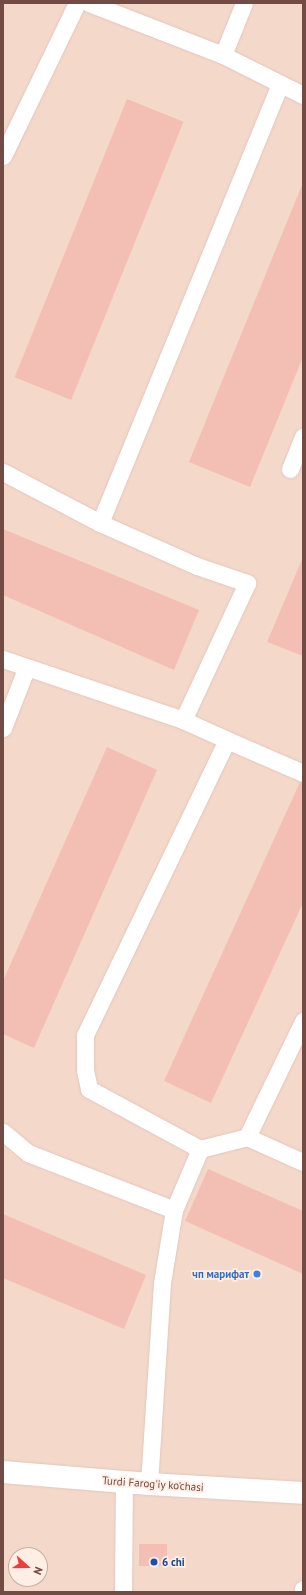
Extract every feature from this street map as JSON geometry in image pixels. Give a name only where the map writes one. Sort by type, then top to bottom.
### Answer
[{"type":"street","name":"Turdi Farog'iy ko'chasi","points":[[3,1472],[149,1484],[303,1493]]},
{"type":"lane","points":[[3,156],[77,3]]},
{"type":"lane","points":[[88,3],[223,55],[303,96]]},
{"type":"lane","points":[[223,55],[242,4]]},
{"type":"lane","points":[[100,523],[280,84]]},
{"type":"lane","points":[[290,469],[303,437]]},
{"type":"lane","points":[[3,472],[100,523],[197,566],[247,583],[183,720]]},
{"type":"lane","points":[[3,659],[26,669],[183,720],[303,773]]},
{"type":"lane","points":[[3,728],[26,669]]},
{"type":"lane","points":[[227,740],[88,1028],[84,1041],[85,1070],[89,1089],[200,1149],[246,1137],[303,1162]]},
{"type":"lane","points":[[246,1137],[303,1021]]},
{"type":"lane","points":[[3,1132],[28,1152],[174,1210]]},
{"type":"lane","points":[[149,1484],[162,1283],[174,1210],[200,1149]]},
{"type":"lane","points":[[123,1592],[124,1482]]},
{"type":"shaded area","points":[[3,3],[303,3],[303,1592],[3,1592]]},
{"type":"building","points":[[127,99],[184,122],[71,400],[15,377]]},
{"type":"building","points":[[302,185],[303,357],[250,487],[189,462]]},
{"type":"building","points":[[3,529],[199,610],[174,670],[3,595]]},
{"type":"building","points":[[303,557],[303,656],[267,642]]},
{"type":"building","points":[[107,747],[157,770],[34,1048],[3,1034],[3,981]]},
{"type":"building","points":[[300,782],[303,783],[303,903],[211,1103],[164,1081]]},
{"type":"building","points":[[208,1169],[303,1211],[303,1274],[185,1221]]},
{"type":"building","points":[[3,1214],[146,1275],[124,1329],[3,1278]]},
{"type":"building","points":[[139,1544],[167,1544],[167,1566],[139,1566]]},
{"type":"place","name":"чп марифат","points":[[257,1274]]},
{"type":"place","name":"6 chi","points":[[154,1562]]}]
